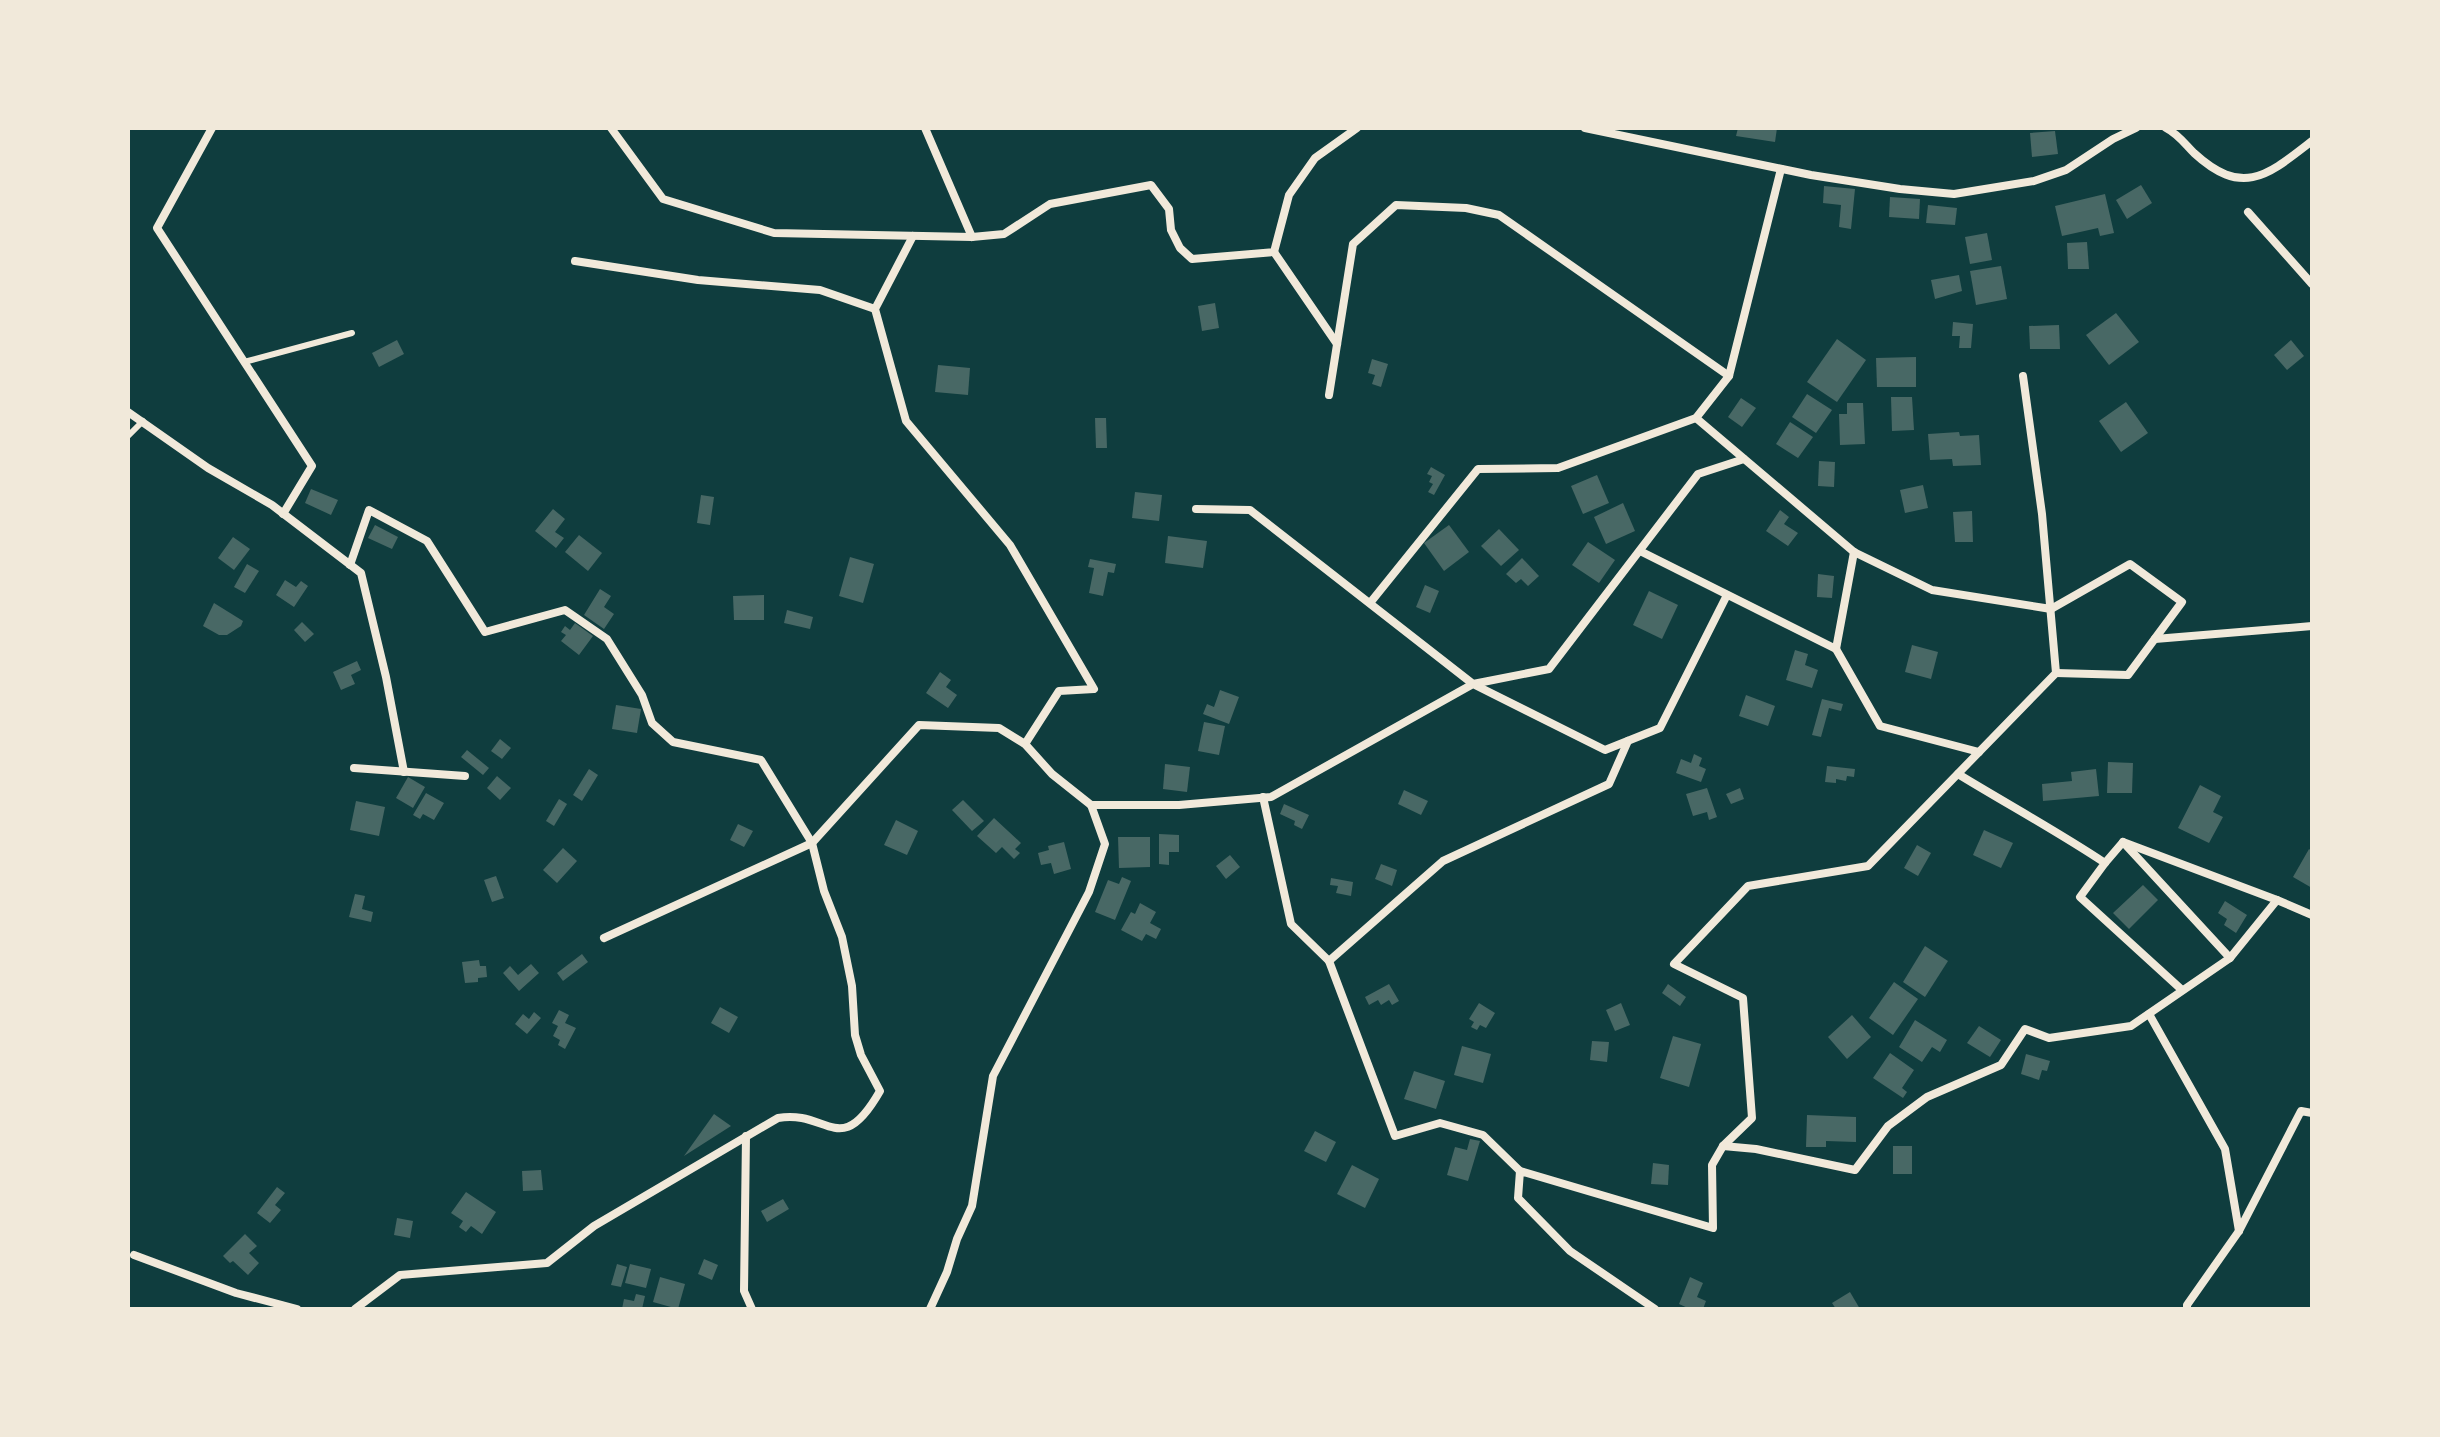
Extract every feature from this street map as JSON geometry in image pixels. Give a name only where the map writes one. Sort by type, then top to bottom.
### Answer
[{"type":"street","points":[[212,128],[157,228],[312,466],[283,514]]},
{"type":"street","points":[[611,128],[663,199],[774,233],[972,237],[1004,234],[1050,204],[1151,185],[1169,209],[1171,230],[1180,248],[1192,259],[1274,252]]},
{"type":"street","points":[[925,128],[972,237]]},
{"type":"street","points":[[1337,344],[1274,252],[1289,195],[1315,158],[1357,128]]},
{"type":"street","points":[[1585,128],[1781,169],[1900,189],[1954,194],[2034,181],[2066,170],[2113,139],[2136,128]]},
{"type":"street","points":[[2166,128],[2220,173],[2238,179],[2264,175],[2312,141]]},
{"type":"street","points":[[1370,603],[1478,469],[1558,468],[1696,418],[1729,376],[1781,169]]},
{"type":"street","points":[[1329,395],[1353,244],[1396,205],[1466,208],[1499,215],[1729,376]]},
{"type":"street","points":[[2248,212],[2312,284]]},
{"type":"street","points":[[913,236],[875,309],[906,421],[1010,545],[1094,689],[1059,691],[1025,744]]},
{"type":"street","points":[[575,261],[698,280],[820,290],[875,309]]},
{"type":"street","points":[[2023,376],[2042,514],[2056,673]]},
{"type":"street","points":[[128,412],[208,468],[283,514],[361,573],[386,677],[404,772]]},
{"type":"street","points":[[1263,797],[1291,924],[1329,961],[1395,1136],[1440,1123],[1483,1135],[1520,1171],[1713,1228],[1712,1165],[1723,1146],[1752,1118],[1743,998],[1674,964],[1748,886],[1868,866],[2056,673],[2128,675],[2182,602],[2130,564],[2051,609],[1932,590],[1854,552],[1696,418]]},
{"type":"street","points":[[1091,805],[1179,805],[1271,797],[1473,684],[1549,669],[1698,474],[1744,459]]},
{"type":"street","points":[[1196,509],[1250,510],[1473,684],[1605,750],[1660,728],[1727,595]]},
{"type":"street","points":[[350,565],[369,510],[427,541],[485,632],[565,610],[607,639],[642,695],[652,723],[673,742],[761,760],[812,843],[824,891],[842,937],[852,986],[855,1035],[861,1055],[880,1091],[861,1119],[849,1126],[836,1129],[792,1115],[778,1118],[594,1226],[547,1263],[400,1275],[355,1309]]},
{"type":"street","points":[[1640,551],[1836,649],[1880,726],[1979,752]]},
{"type":"street","points":[[1836,649],[1854,552]]},
{"type":"street","points":[[2155,639],[2312,626]]},
{"type":"street","points":[[604,938],[812,843],[919,725],[999,728],[1025,744],[1052,774],[1091,805],[1105,844],[1089,892],[993,1076],[972,1206],[930,1309]]},
{"type":"street","points":[[1329,961],[1443,861],[1609,784],[1628,741]]},
{"type":"street","points":[[354,768],[465,776]]},
{"type":"street","points":[[1958,774],[2105,863]]},
{"type":"street","points":[[2123,842],[2080,897],[2182,990]]},
{"type":"street","points":[[2123,842],[2312,915]]},
{"type":"street","points":[[2123,842],[2230,958]]},
{"type":"street","points":[[1723,1146],[1756,1149],[1855,1170],[1888,1126],[1927,1097],[2001,1065],[2025,1029],[2049,1038],[2131,1026],[2230,958],[2277,900]]},
{"type":"street","points":[[2149,1014],[2225,1149],[2239,1231]]},
{"type":"street","points":[[2186,1308],[2239,1231],[2301,1111],[2312,1113]]},
{"type":"street","points":[[746,1136],[744,1291],[752,1309]]},
{"type":"street","points":[[1520,1171],[1518,1198],[1570,1251],[1655,1309]]},
{"type":"street","points":[[134,1255],[236,1293],[297,1309]]},
{"type":"lane","points":[[244,362],[352,333]]},
{"type":"lane","points":[[128,436],[143,421]]},
{"type":"building","points":[[1738,128],[1777,128],[1775,142],[1736,136]]},
{"type":"building","points":[[2055,131],[2058,154],[2032,157],[2030,133]]},
{"type":"building","points":[[2141,185],[2152,203],[2127,219],[2116,200]]},
{"type":"building","points":[[1824,186],[1855,189],[1851,229],[1839,227],[1841,205],[1823,203]]},
{"type":"building","points":[[2105,194],[2114,233],[2100,236],[2098,228],[2062,236],[2055,206]]},
{"type":"building","points":[[1890,197],[1920,199],[1919,219],[1889,217]]},
{"type":"building","points":[[1928,205],[1957,208],[1955,225],[1926,223]]},
{"type":"building","points":[[1987,233],[1992,260],[1970,264],[1965,237]]},
{"type":"building","points":[[2087,242],[2089,269],[2068,269],[2067,243]]},
{"type":"building","points":[[2001,266],[2007,299],[1976,305],[1970,271]]},
{"type":"building","points":[[1959,275],[1962,291],[1935,299],[1931,280]]},
{"type":"building","points":[[1215,303],[1219,328],[1202,331],[1198,306]]},
{"type":"building","points":[[2116,313],[2139,342],[2109,365],[2086,335]]},
{"type":"building","points":[[1953,322],[1973,324],[1971,348],[1959,348],[1960,336],[1952,336]]},
{"type":"building","points":[[2059,325],[2060,349],[2030,349],[2029,326]]},
{"type":"building","points":[[1837,339],[1866,360],[1837,402],[1807,382]]},
{"type":"building","points":[[397,340],[404,354],[379,367],[372,353]]},
{"type":"building","points":[[2291,340],[2304,356],[2287,370],[2274,355]]},
{"type":"building","points":[[1916,357],[1916,387],[1877,387],[1876,358]]},
{"type":"building","points":[[1372,359],[1388,364],[1381,387],[1372,384],[1375,375],[1368,373]]},
{"type":"building","points":[[938,365],[970,368],[968,395],[935,392]]},
{"type":"building","points":[[1807,394],[1832,410],[1816,433],[1792,417]]},
{"type":"building","points":[[1891,397],[1912,397],[1914,430],[1892,431]]},
{"type":"building","points":[[1741,398],[1756,408],[1742,427],[1728,417]]},
{"type":"building","points":[[2126,402],[2148,433],[2121,452],[2099,421]]},
{"type":"building","points":[[1847,403],[1863,403],[1865,444],[1840,445],[1839,414],[1847,414]]},
{"type":"building","points":[[1095,418],[1106,418],[1107,448],[1096,448]]},
{"type":"building","points":[[1790,422],[1813,437],[1798,458],[1776,444]]},
{"type":"building","points":[[1959,432],[1960,436],[1979,435],[1981,465],[1953,466],[1952,459],[1930,460],[1928,434]]},
{"type":"building","points":[[1819,461],[1835,462],[1834,487],[1818,486]]},
{"type":"building","points":[[1431,467],[1445,475],[1434,495],[1428,492],[1433,484],[1429,482],[1432,476],[1427,474]]},
{"type":"building","points":[[1597,475],[1609,503],[1583,514],[1571,486]]},
{"type":"building","points":[[1923,485],[1928,508],[1905,513],[1900,490]]},
{"type":"building","points":[[311,489],[338,500],[331,515],[305,503]]},
{"type":"building","points":[[1135,492],[1162,495],[1159,521],[1132,518]]},
{"type":"building","points":[[701,495],[714,497],[710,525],[697,523]]},
{"type":"building","points":[[1623,503],[1635,531],[1606,544],[1594,517]]},
{"type":"building","points":[[553,509],[565,519],[555,532],[564,538],[556,548],[535,531]]},
{"type":"building","points":[[1780,510],[1789,517],[1784,524],[1798,533],[1788,546],[1766,531]]},
{"type":"building","points":[[1972,511],[1973,542],[1955,542],[1953,512]]},
{"type":"building","points":[[375,525],[398,537],[392,549],[368,538]]},
{"type":"building","points":[[1449,525],[1469,552],[1444,571],[1424,543]]},
{"type":"building","points":[[1499,529],[1519,550],[1501,566],[1481,546]]},
{"type":"building","points":[[579,535],[602,553],[588,571],[565,552]]},
{"type":"building","points":[[1168,536],[1207,541],[1203,568],[1165,563]]},
{"type":"building","points":[[233,537],[250,549],[234,570],[218,558]]},
{"type":"building","points":[[1588,542],[1615,560],[1599,583],[1572,565]]},
{"type":"building","points":[[850,557],[874,564],[863,603],[839,596]]},
{"type":"building","points":[[1522,558],[1539,576],[1528,586],[1521,579],[1516,583],[1506,574]]},
{"type":"building","points":[[1090,559],[1116,564],[1114,573],[1108,572],[1103,596],[1089,593],[1094,568],[1088,567]]},
{"type":"building","points":[[247,564],[259,571],[245,593],[234,587]]},
{"type":"building","points":[[1818,574],[1834,576],[1832,598],[1817,597]]},
{"type":"building","points":[[285,580],[296,587],[301,581],[308,586],[294,607],[276,595]]},
{"type":"building","points":[[1425,585],[1439,591],[1430,613],[1416,607]]},
{"type":"building","points":[[600,589],[611,596],[604,607],[614,614],[604,629],[584,615]]},
{"type":"building","points":[[1649,591],[1678,605],[1662,639],[1633,625]]},
{"type":"building","points":[[764,595],[764,620],[734,620],[733,596]]},
{"type":"building","points":[[214,603],[243,621],[241,626],[227,635],[219,635],[203,626]]},
{"type":"building","points":[[787,610],[813,617],[810,629],[784,623]]},
{"type":"building","points":[[302,622],[314,634],[305,642],[294,630]]},
{"type":"building","points":[[575,623],[593,636],[579,655],[561,641],[566,635],[561,632],[565,626],[570,630]]},
{"type":"building","points":[[1912,645],[1938,652],[1931,679],[1905,672]]},
{"type":"building","points":[[1795,650],[1808,654],[1805,665],[1818,670],[1812,688],[1786,680]]},
{"type":"building","points":[[357,661],[361,670],[351,675],[355,684],[341,690],[333,672]]},
{"type":"building","points":[[940,672],[951,680],[946,687],[957,695],[948,708],[926,693]]},
{"type":"building","points":[[1220,690],[1239,697],[1229,724],[1203,714],[1207,704],[1214,707]]},
{"type":"building","points":[[1746,695],[1775,706],[1768,726],[1739,716]]},
{"type":"building","points":[[1822,699],[1843,704],[1841,711],[1829,708],[1821,737],[1812,735]]},
{"type":"building","points":[[616,705],[641,709],[637,733],[612,729]]},
{"type":"building","points":[[1204,722],[1225,726],[1219,755],[1198,751]]},
{"type":"building","points":[[500,739],[511,748],[502,759],[491,751]]},
{"type":"building","points":[[467,750],[489,768],[483,775],[461,757]]},
{"type":"building","points":[[1694,754],[1702,758],[1699,766],[1706,769],[1701,782],[1676,773],[1681,759],[1691,763]]},
{"type":"building","points":[[2108,762],[2133,763],[2132,793],[2107,793]]},
{"type":"building","points":[[1165,764],[1190,767],[1187,792],[1163,789]]},
{"type":"building","points":[[1827,766],[1855,769],[1854,777],[1847,776],[1846,781],[1836,779],[1836,783],[1825,782]]},
{"type":"building","points":[[589,769],[598,775],[582,801],[573,795]]},
{"type":"building","points":[[2096,769],[2099,796],[2043,801],[2042,784],[2072,781],[2071,772]]},
{"type":"building","points":[[497,776],[511,788],[500,800],[487,788]]},
{"type":"building","points":[[408,777],[425,787],[413,808],[396,798]]},
{"type":"building","points":[[2200,785],[2221,796],[2213,812],[2223,817],[2209,843],[2178,828]]},
{"type":"building","points":[[1707,788],[1717,817],[1709,820],[1707,812],[1693,816],[1686,794]]},
{"type":"building","points":[[1740,788],[1744,799],[1731,804],[1726,794]]},
{"type":"building","points":[[1404,790],[1428,801],[1421,815],[1398,804]]},
{"type":"building","points":[[426,793],[444,803],[434,820],[423,814],[420,819],[413,815]]},
{"type":"building","points":[[559,799],[567,804],[554,826],[546,821]]},
{"type":"building","points":[[963,800],[984,821],[972,831],[952,810]]},
{"type":"building","points":[[356,801],[385,807],[379,836],[350,830]]},
{"type":"building","points":[[1284,804],[1309,815],[1302,829],[1294,825],[1295,821],[1280,814]]},
{"type":"building","points":[[994,818],[1021,843],[1015,849],[1020,853],[1014,859],[1002,847],[996,853],[977,836]]},
{"type":"building","points":[[896,820],[918,831],[907,855],[884,845]]},
{"type":"building","points":[[738,824],[753,831],[744,847],[730,840]]},
{"type":"building","points":[[1984,830],[2013,843],[2001,868],[1973,855]]},
{"type":"building","points":[[1159,834],[1179,835],[1179,852],[1169,852],[1169,865],[1159,864]]},
{"type":"building","points":[[1118,837],[1150,837],[1150,867],[1119,868]]},
{"type":"building","points":[[1064,842],[1071,869],[1054,874],[1051,863],[1041,865],[1038,853],[1049,850],[1048,846]]},
{"type":"building","points":[[1917,845],[1931,853],[1918,876],[1904,868]]},
{"type":"building","points":[[563,848],[577,861],[557,883],[543,870]]},
{"type":"building","points":[[2309,849],[2312,851],[2312,888],[2293,877]]},
{"type":"building","points":[[1230,855],[1240,867],[1226,879],[1216,866]]},
{"type":"building","points":[[1381,864],[1397,870],[1392,886],[1375,879]]},
{"type":"building","points":[[496,876],[504,898],[492,902],[484,880]]},
{"type":"building","points":[[1122,877],[1131,881],[1115,920],[1095,912],[1108,880],[1119,884]]},
{"type":"building","points":[[1331,878],[1353,882],[1351,896],[1336,893],[1338,886],[1330,885]]},
{"type":"building","points":[[2143,885],[2158,900],[2129,929],[2113,913]]},
{"type":"building","points":[[355,894],[365,896],[362,909],[373,912],[371,922],[349,917]]},
{"type":"building","points":[[2225,901],[2247,915],[2236,933],[2224,925],[2227,919],[2218,913]]},
{"type":"building","points":[[1140,903],[1156,912],[1150,923],[1161,929],[1156,939],[1146,934],[1142,941],[1121,930]]},
{"type":"building","points":[[1925,946],[1948,961],[1925,997],[1903,982]]},
{"type":"building","points":[[582,954],[588,962],[563,981],[557,973]]},
{"type":"building","points":[[479,960],[480,966],[486,966],[487,977],[478,978],[478,982],[465,983],[462,962]]},
{"type":"building","points":[[531,964],[539,973],[519,991],[503,973],[510,966],[518,975]]},
{"type":"building","points":[[1894,982],[1918,999],[1893,1035],[1869,1018]]},
{"type":"building","points":[[1389,984],[1399,1001],[1392,1005],[1389,1000],[1381,1005],[1378,1000],[1369,1005],[1365,997]]},
{"type":"building","points":[[1668,984],[1686,997],[1680,1006],[1662,993]]},
{"type":"building","points":[[1479,1003],[1495,1013],[1486,1028],[1480,1025],[1477,1030],[1471,1027],[1474,1022],[1469,1019]]},
{"type":"building","points":[[1621,1003],[1630,1025],[1615,1031],[1606,1010]]},
{"type":"building","points":[[720,1007],[738,1017],[729,1033],[711,1023]]},
{"type":"building","points":[[559,1010],[569,1015],[565,1023],[576,1028],[565,1049],[558,1045],[560,1040],[553,1036],[558,1026],[552,1023]]},
{"type":"building","points":[[534,1012],[541,1018],[527,1034],[515,1024],[523,1014],[529,1019]]},
{"type":"building","points":[[1852,1015],[1871,1037],[1847,1059],[1828,1037]]},
{"type":"building","points":[[1915,1020],[1947,1040],[1940,1052],[1932,1047],[1922,1062],[1899,1047]]},
{"type":"building","points":[[1979,1026],[2001,1040],[1990,1057],[1967,1043]]},
{"type":"building","points":[[1673,1036],[1701,1044],[1689,1087],[1660,1078]]},
{"type":"building","points":[[1592,1041],[1609,1042],[1607,1062],[1590,1060]]},
{"type":"building","points":[[1462,1046],[1491,1054],[1483,1083],[1454,1075]]},
{"type":"building","points":[[1890,1053],[1914,1070],[1902,1088],[1907,1092],[1903,1098],[1873,1078]]},
{"type":"building","points":[[2026,1054],[2050,1061],[2047,1071],[2042,1070],[2039,1080],[2021,1074]]},
{"type":"building","points":[[1414,1071],[1445,1081],[1436,1109],[1404,1099]]},
{"type":"building","points":[[714,1114],[731,1126],[684,1156]]},
{"type":"building","points":[[1807,1115],[1856,1117],[1856,1142],[1826,1141],[1826,1147],[1806,1147]]},
{"type":"building","points":[[1315,1131],[1336,1142],[1326,1162],[1304,1151]]},
{"type":"building","points":[[1470,1139],[1480,1141],[1468,1181],[1447,1175],[1455,1147],[1467,1150]]},
{"type":"building","points":[[1893,1146],[1912,1146],[1912,1174],[1893,1174]]},
{"type":"building","points":[[1653,1163],[1669,1165],[1668,1185],[1651,1184]]},
{"type":"building","points":[[1352,1165],[1379,1179],[1365,1208],[1337,1194]]},
{"type":"building","points":[[541,1170],[543,1190],[523,1191],[522,1171]]},
{"type":"building","points":[[277,1187],[285,1193],[275,1205],[281,1210],[270,1223],[257,1213]]},
{"type":"building","points":[[466,1192],[496,1212],[482,1234],[471,1226],[466,1232],[459,1227],[463,1221],[451,1213]]},
{"type":"building","points":[[783,1199],[789,1209],[767,1222],[761,1211]]},
{"type":"building","points":[[397,1218],[413,1221],[410,1238],[394,1235]]},
{"type":"building","points":[[245,1234],[257,1246],[249,1253],[259,1263],[248,1275],[223,1256]]},
{"type":"building","points":[[704,1259],[718,1265],[712,1280],[698,1274]]},
{"type":"building","points":[[617,1264],[627,1267],[621,1287],[611,1285]]},
{"type":"building","points":[[630,1264],[651,1269],[646,1288],[625,1283]]},
{"type":"building","points":[[660,1277],[685,1284],[678,1309],[653,1302]]},
{"type":"building","points":[[1690,1277],[1703,1283],[1697,1297],[1706,1301],[1703,1309],[1690,1309],[1679,1304]]},
{"type":"building","points":[[1850,1292],[1860,1309],[1836,1309],[1832,1303]]},
{"type":"building","points":[[636,1294],[645,1296],[642,1309],[622,1309],[624,1299],[634,1301]]}]
